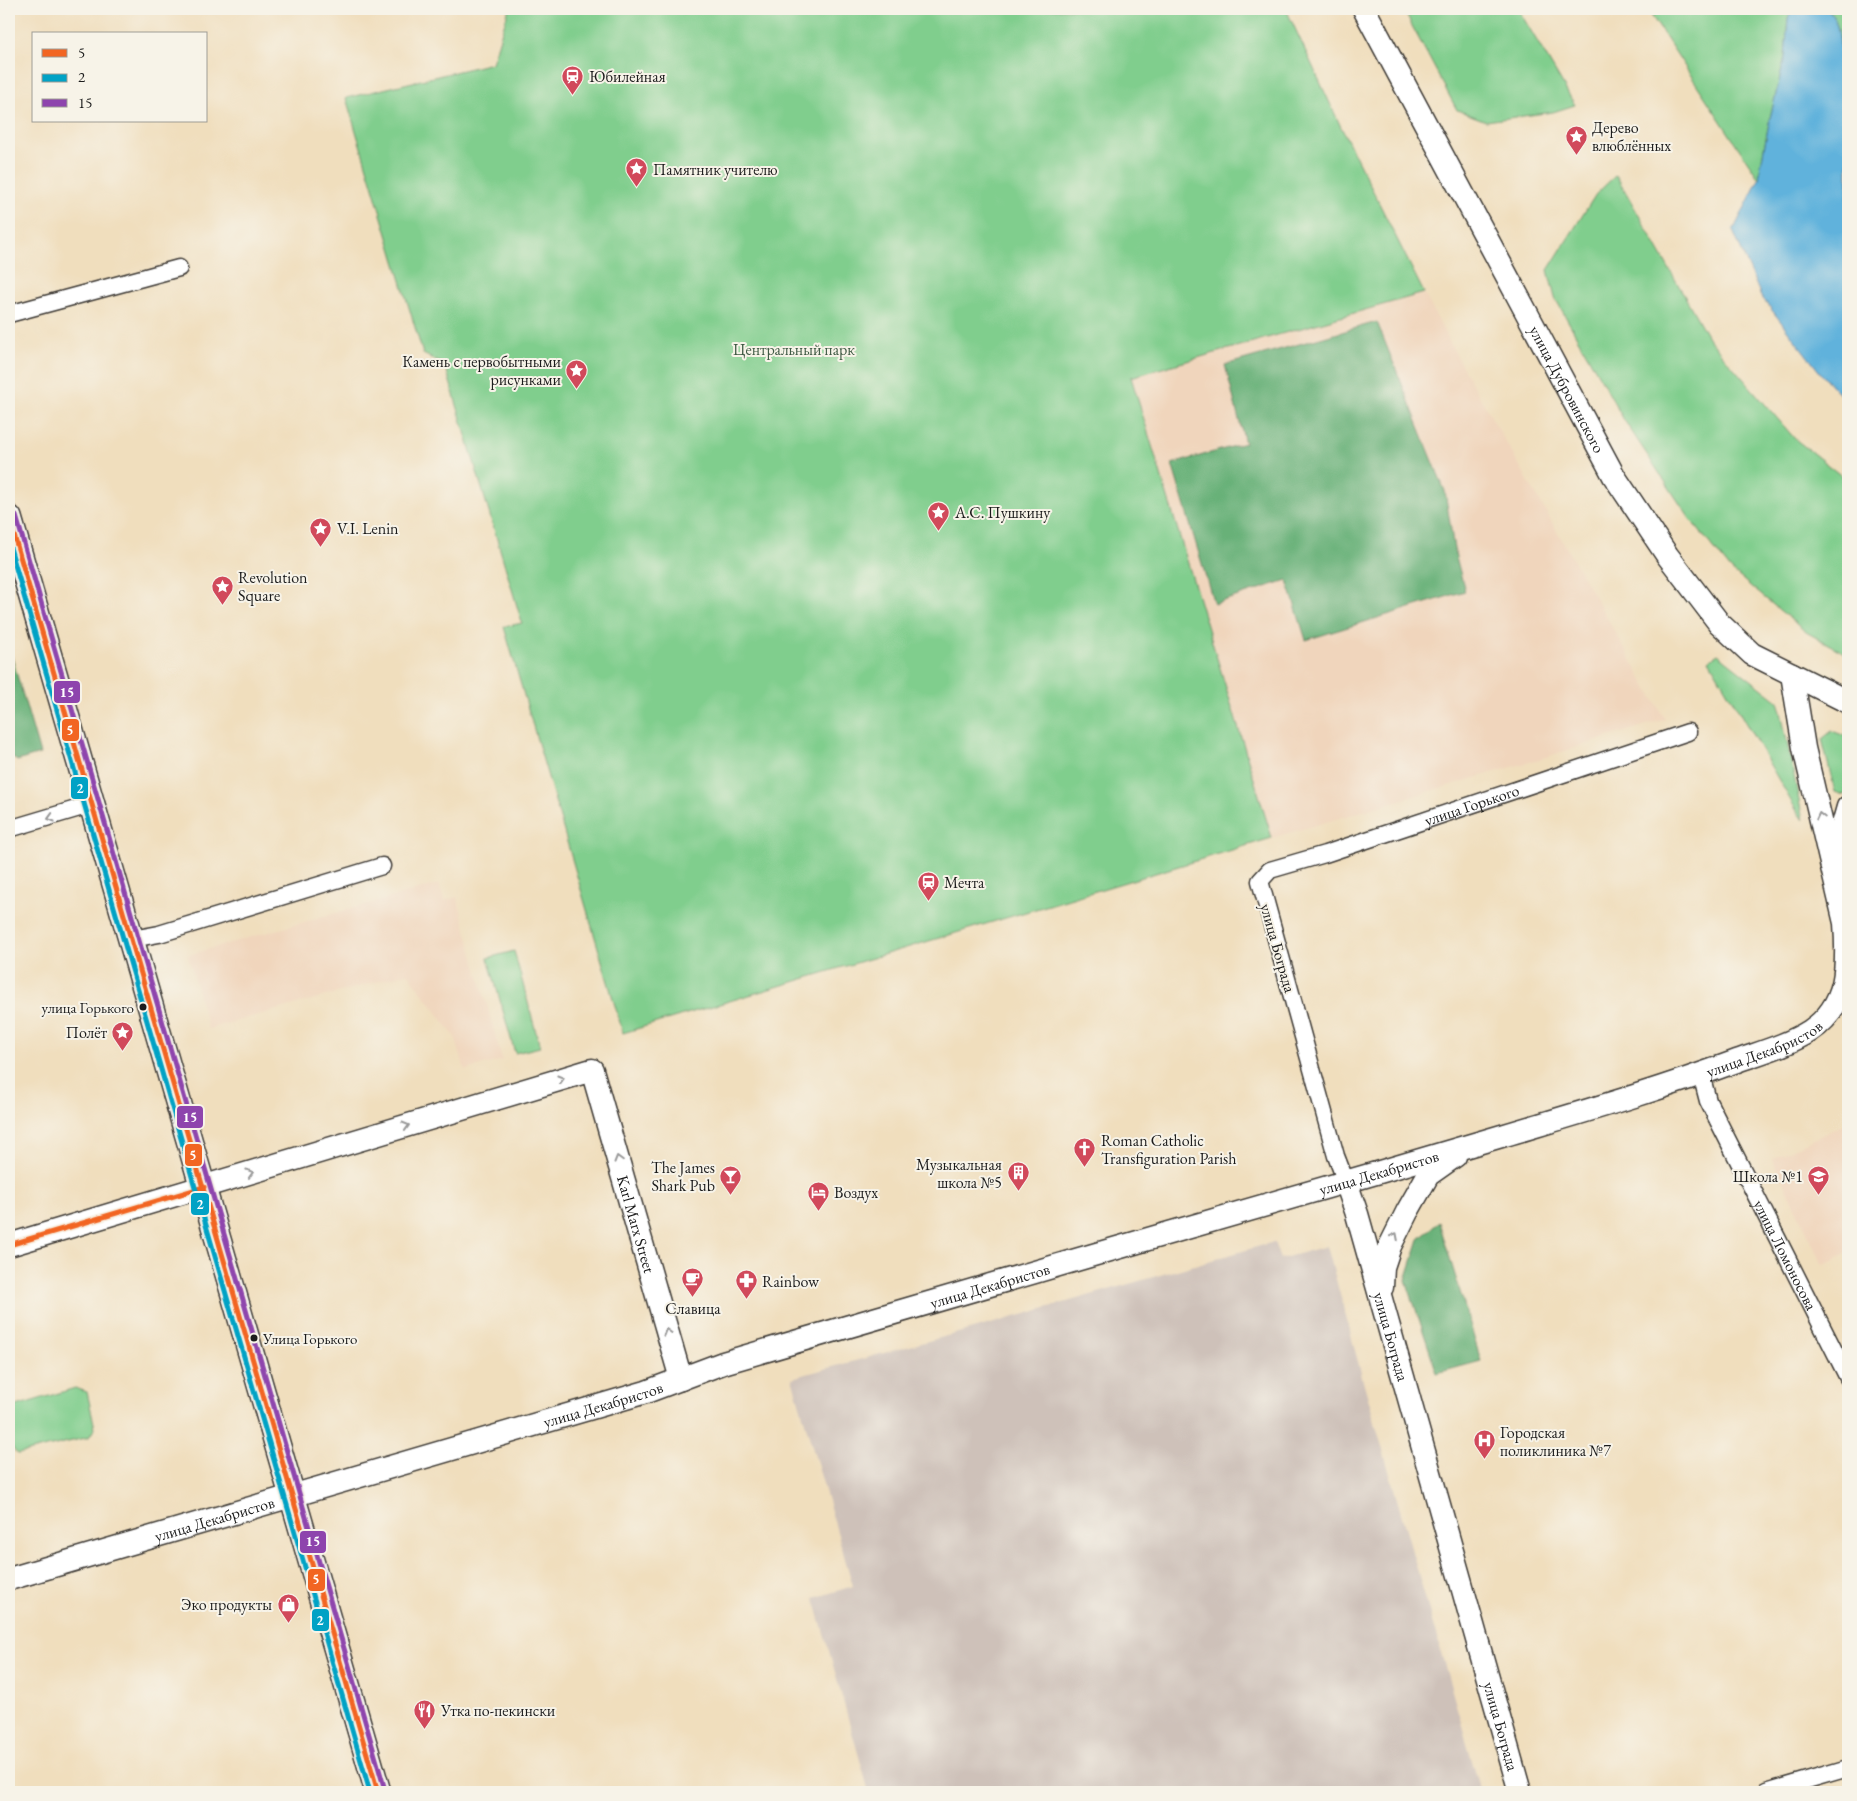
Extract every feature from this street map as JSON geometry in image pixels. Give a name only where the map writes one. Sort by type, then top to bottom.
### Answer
[{"type":"main road","name":"улица Дубровинского","points":[[1364,9],[1614,476],[1666,555],[1719,623],[1752,654],[1848,702]]},
{"type":"main road","points":[[9,518],[378,1792]]},
{"type":"main road","name":"улица Декабристов","points":[[9,1579],[646,1392],[723,1363],[1467,1146],[1701,1074],[1778,1046],[1809,1031],[1825,1019],[1837,1002],[1847,970],[1847,950],[1845,923],[1804,748],[1792,674]]},
{"type":"main road","points":[[1835,881],[1840,835],[1848,807]]},
{"type":"main road","name":"Karl Marx Street","points":[[204,1187],[592,1070],[680,1379]]},
{"type":"main road","points":[[1381,1300],[1383,1267],[1390,1246],[1424,1183],[1428,1176],[1467,1146]]},
{"type":"main road","name":"улица Бограда","points":[[1346,1182],[1357,1214],[1520,1792]]},
{"type":"main road","points":[[9,1246],[204,1187]]},
{"type":"street","points":[[9,314],[179,268]]},
{"type":"street","name":"улица Горького","points":[[1260,881],[1270,870],[1324,854],[1688,732]]},
{"type":"street","points":[[9,830],[93,804]]},
{"type":"street","points":[[132,939],[159,934],[382,866]]},
{"type":"street","name":"улица Бограда","points":[[1260,881],[1336,1156],[1346,1182]]},
{"type":"street","name":"улица Ломоносова","points":[[1701,1074],[1708,1101],[1848,1378]]},
{"type":"street","points":[[1766,1792],[1848,1768]]},
{"type":"shaded area","points":[[1424,293],[1463,368],[1665,719],[1546,757],[1272,838],[1131,377]]},
{"type":"shaded area","points":[[439,884],[444,901],[457,897],[502,1060],[465,1070],[455,1037],[408,973],[208,1029],[188,955]]},
{"type":"shaded area","name":"Школа №1","points":[[1847,1123],[1848,1252],[1823,1265],[1772,1159]]},
{"type":"shaded area","points":[[1274,1242],[1280,1259],[1327,1246],[1364,1384],[1481,1792],[869,1792],[814,1598],[853,1586],[792,1378],[980,1327]]},
{"type":"green space","name":"Центральный парк","points":[[509,9],[1286,9],[1341,127],[1424,293],[1131,377],[1272,838],[623,1033],[504,627],[522,623],[445,365],[423,354],[346,98],[492,63]]},
{"type":"green space","points":[[1403,9],[1518,9],[1575,105],[1553,112],[1486,121],[1457,110]]},
{"type":"green space","points":[[1647,9],[1795,9],[1788,18],[1785,57],[1770,118],[1759,179]]},
{"type":"green space","points":[[1827,9],[1848,9],[1848,63],[1842,52],[1836,21]]},
{"type":"green space","points":[[1616,175],[1709,339],[1795,439],[1848,481],[1848,655],[1806,632],[1731,570],[1690,519],[1624,420],[1555,298],[1548,270],[1596,194]]},
{"type":"green space","points":[[1377,322],[1445,491],[1454,549],[1465,591],[1306,640],[1287,580],[1214,604],[1172,464],[1245,443],[1225,365]]},
{"type":"green space","points":[[11,654],[40,754],[17,761],[9,754],[9,655]]},
{"type":"green space","points":[[1718,654],[1778,701],[1803,820],[1709,660]]},
{"type":"green space","points":[[1832,731],[1848,737],[1848,791],[1844,795],[1835,792],[1822,739]]},
{"type":"green space","points":[[514,951],[540,1047],[515,1053],[488,958]]},
{"type":"green space","points":[[1439,1222],[1481,1361],[1437,1373],[1406,1280],[1419,1239]]},
{"type":"green space","points":[[75,1388],[87,1392],[95,1428],[89,1437],[18,1454],[9,1439],[8,1420],[10,1408]]},
{"type":"water","points":[[1795,9],[1827,9],[1836,21],[1842,52],[1848,63],[1848,403],[1822,375],[1761,296],[1733,231],[1759,179],[1770,118],[1785,57],[1788,18]]},
{"type":"transit line","name":"15","points":[[16,516],[385,1790]]},
{"type":"transit line","name":"5","points":[[9,518],[378,1792]]},
{"type":"transit line","name":"2","points":[[9,544],[370,1792]]},
{"type":"transit line","name":"5","points":[[9,1245],[204,1187]]},
{"type":"place","name":"Юбилейная","points":[[573,95]]},
{"type":"place","name":"Дерево влюблённых","points":[[1576,155]]},
{"type":"place","name":"Памятник учителю","points":[[637,188]]},
{"type":"place","name":"Камень с первобытными рисунками","points":[[577,389]]},
{"type":"place","name":"А.С. Пушкину","points":[[939,531]]},
{"type":"place","name":"V.I. Lenin","points":[[321,547]]},
{"type":"place","name":"Revolution Square","points":[[222,605]]},
{"type":"place","name":"Мечта","points":[[928,901]]},
{"type":"place","name":"улица Горького","points":[[143,1007]]},
{"type":"place","name":"Полёт","points":[[123,1051]]},
{"type":"place","name":"Roman Catholic Transfiguration Parish","points":[[1085,1168]]},
{"type":"place","name":"Музыкальная школа №5","points":[[1018,1192]]},
{"type":"place","name":"The James Shark Pub","points":[[731,1195]]},
{"type":"place","name":"Школа №1","points":[[1819,1195]]},
{"type":"place","name":"Воздух","points":[[818,1211]]},
{"type":"place","name":"Славица","points":[[693,1298]]},
{"type":"place","name":"Rainbow","points":[[746,1300]]},
{"type":"place","name":"Улица Горького","points":[[254,1338]]},
{"type":"place","name":"Городская поликлиника №7","points":[[1484,1460]]},
{"type":"place","name":"Эко продукты","points":[[288,1623]]},
{"type":"place","name":"Утка по-пекински","points":[[425,1729]]}]
